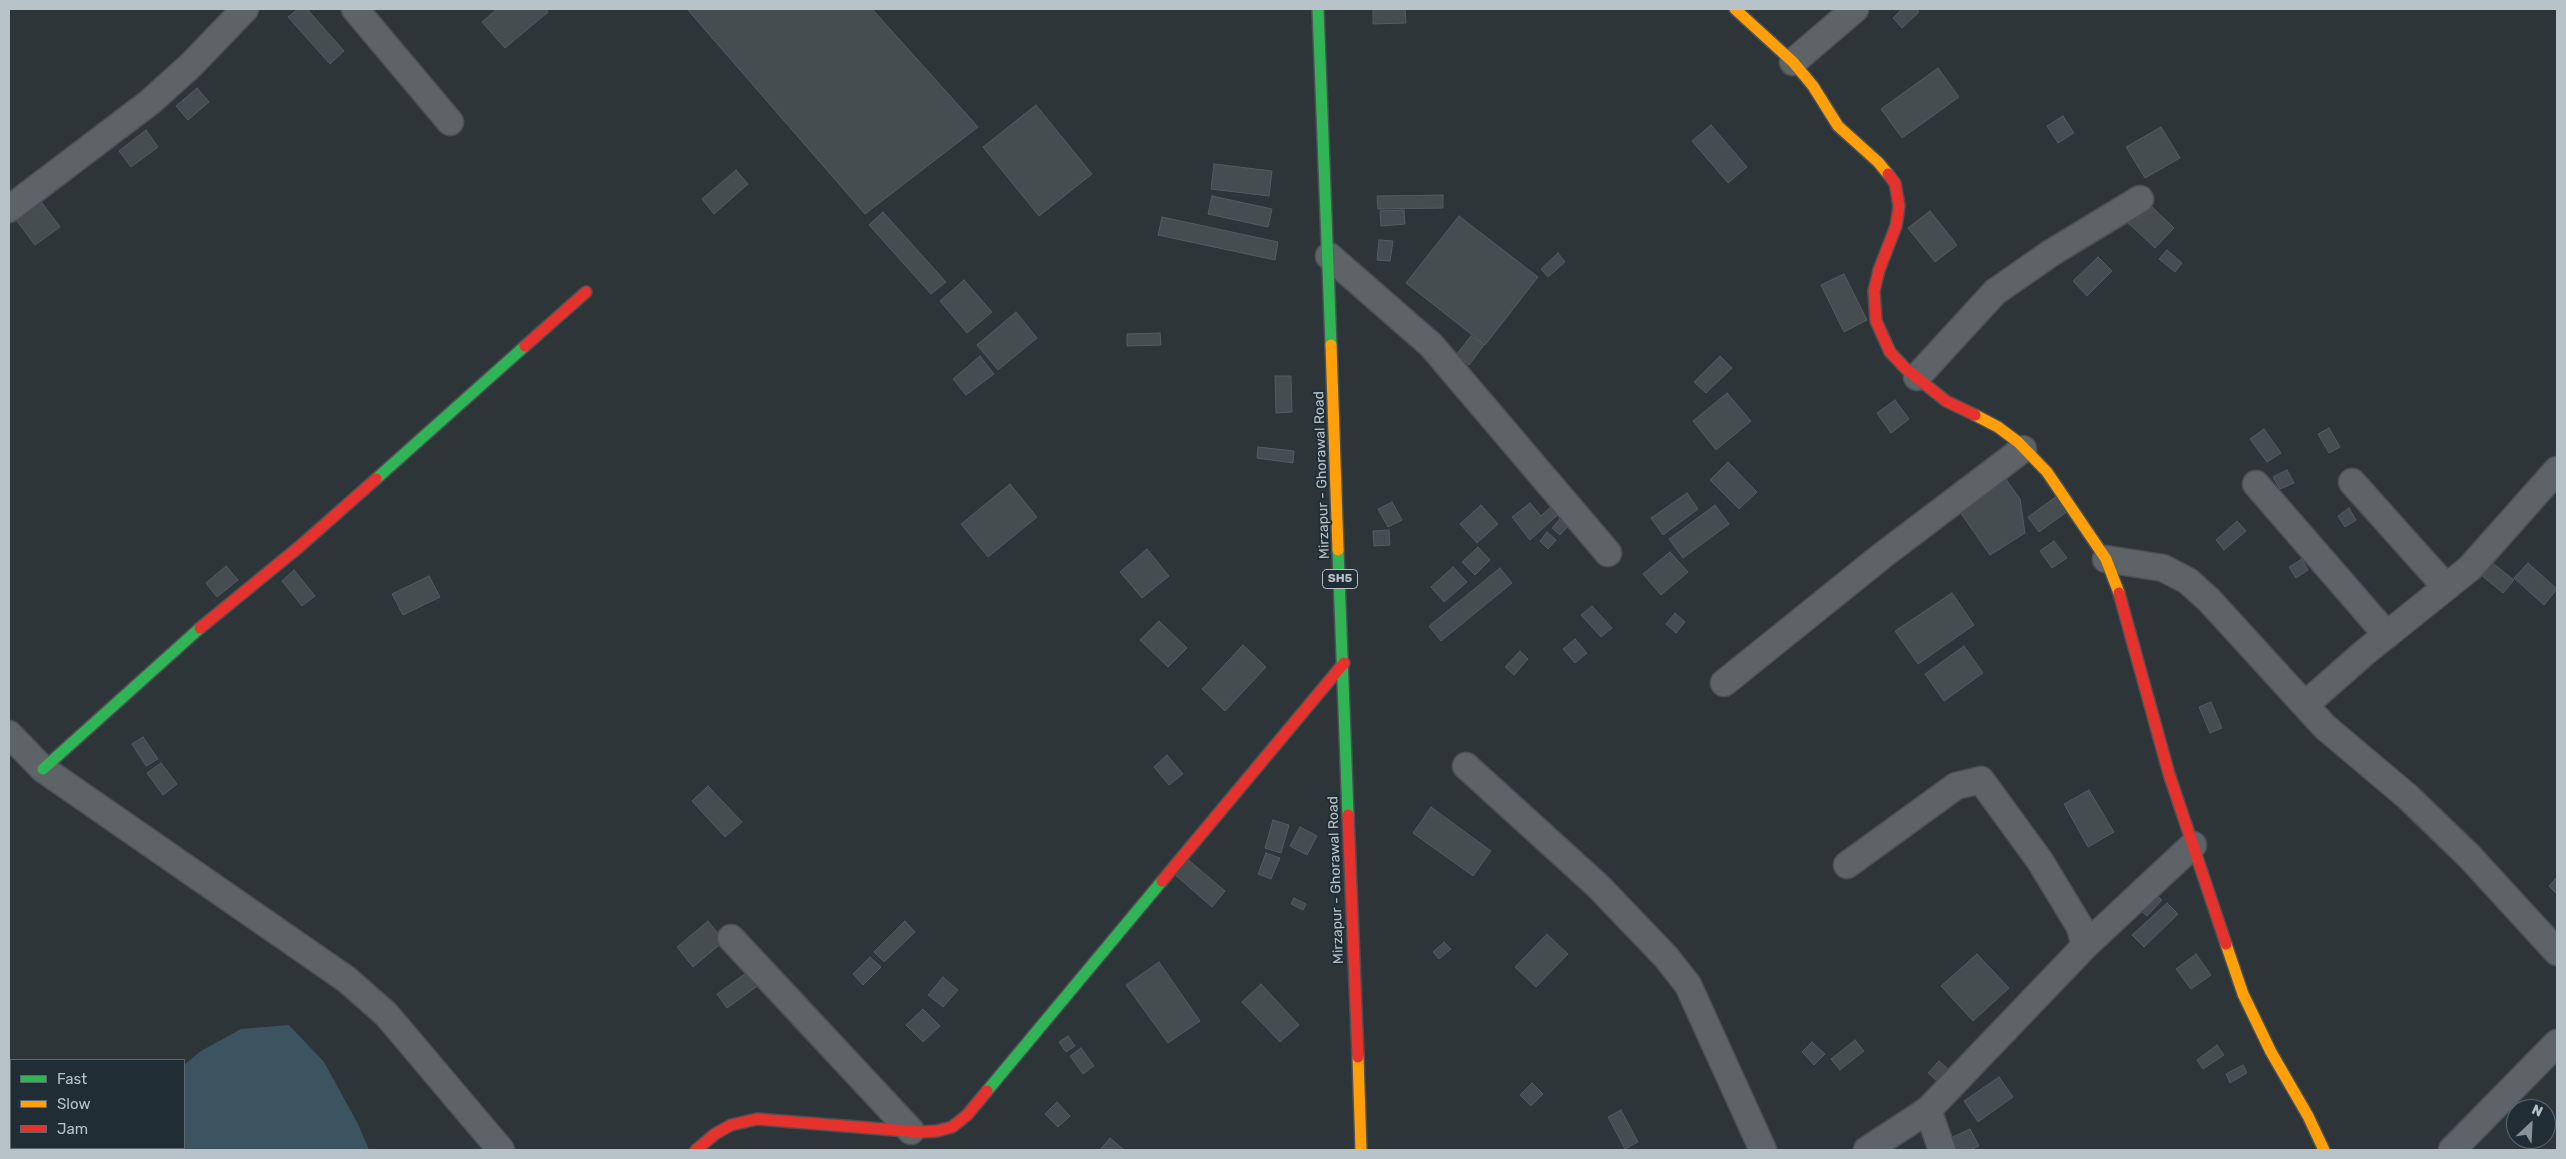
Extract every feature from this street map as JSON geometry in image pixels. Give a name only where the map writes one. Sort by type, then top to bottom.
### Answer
[{"type":"street","points":[[9,209],[150,102],[190,66],[245,9]]},
{"type":"street","points":[[354,9],[450,122]]},
{"type":"street","name":"Mirzapur - Ghorawal Road","points":[[1318,9],[1329,256],[1361,1150]]},
{"type":"street","points":[[1735,9],[1794,62],[1838,126],[1878,162],[1895,183],[1898,213],[1896,226],[1879,270],[1874,292],[1874,310],[1878,327],[1890,352],[1906,369],[1946,401],[1998,427],[2018,442],[2047,472],[2106,560],[2126,613],[2149,707],[2193,845],[2247,1002],[2271,1052],[2308,1116],[2324,1150]]},
{"type":"street","points":[[1794,62],[1855,9]]},
{"type":"street","points":[[1917,377],[1995,292],[2051,254],[2140,199]]},
{"type":"street","points":[[1329,256],[1431,346],[1608,553]]},
{"type":"street","points":[[43,769],[183,642],[299,547],[586,292]]},
{"type":"street","points":[[1724,683],[1883,555],[2023,449]]},
{"type":"street","points":[[2306,704],[2470,568],[2557,470]]},
{"type":"street","points":[[2352,482],[2446,587]]},
{"type":"street","points":[[2256,484],[2387,635]]},
{"type":"street","points":[[2106,560],[2163,568],[2188,580],[2306,704],[2325,727],[2408,797],[2470,857],[2557,952]]},
{"type":"street","points":[[696,1150],[715,1134],[731,1125],[756,1119],[911,1131],[937,1131],[952,1127],[966,1115],[1344,663]]},
{"type":"street","points":[[9,734],[43,769],[346,979],[386,1014],[501,1150]]},
{"type":"street","points":[[1466,766],[1598,886],[1666,957],[1688,985],[1763,1150]]},
{"type":"street","points":[[1847,865],[1956,786],[1981,780],[2040,861],[2080,926],[2086,946]]},
{"type":"street","points":[[1867,1150],[1928,1110],[2086,946],[2193,845]]},
{"type":"street","points":[[731,938],[911,1131]]},
{"type":"street","points":[[2452,1150],[2557,1043]]},
{"type":"street","points":[[1928,1110],[1942,1150]]},
{"type":"water","points":[[289,1025],[324,1062],[358,1124],[369,1150],[171,1150],[185,1149],[185,1064],[201,1051],[241,1029]]},
{"type":"building","points":[[298,9],[307,9],[344,51],[330,64],[288,17]]},
{"type":"building","points":[[497,9],[545,9],[548,12],[505,48],[482,22]]},
{"type":"building","points":[[687,9],[872,9],[978,127],[865,214]]},
{"type":"building","points":[[1373,9],[1405,9],[1406,23],[1373,24]]},
{"type":"building","points":[[1902,9],[1916,9],[1919,12],[1902,28],[1893,18]]},
{"type":"building","points":[[1938,68],[1959,97],[1902,138],[1881,109]]},
{"type":"building","points":[[197,88],[209,102],[188,120],[176,106]]},
{"type":"building","points":[[1036,105],[1092,174],[1039,216],[983,147]]},
{"type":"building","points":[[2063,116],[2074,133],[2058,143],[2047,126]]},
{"type":"building","points":[[1711,125],[1747,167],[1728,183],[1692,141]]},
{"type":"building","points":[[2161,127],[2180,158],[2145,178],[2126,147]]},
{"type":"building","points":[[146,130],[158,147],[131,167],[119,151]]},
{"type":"building","points":[[1214,164],[1272,171],[1269,196],[1211,189]]},
{"type":"building","points":[[736,170],[748,184],[714,214],[702,199]]},
{"type":"building","points":[[36,195],[60,227],[35,245],[11,213]]},
{"type":"building","points":[[1443,195],[1443,208],[1378,209],[1377,196]]},
{"type":"building","points":[[1212,196],[1272,209],[1268,227],[1208,214]]},
{"type":"building","points":[[2144,199],[2174,228],[2155,248],[2124,219]]},
{"type":"building","points":[[1404,210],[1405,224],[1381,226],[1380,211]]},
{"type":"building","points":[[1930,211],[1957,245],[1935,262],[1908,228]]},
{"type":"building","points":[[883,212],[946,282],[931,294],[869,225]]},
{"type":"building","points":[[1459,216],[1538,277],[1485,345],[1406,283]]},
{"type":"building","points":[[1162,217],[1278,242],[1275,260],[1158,235]]},
{"type":"building","points":[[1379,240],[1393,241],[1390,261],[1377,260]]},
{"type":"building","points":[[2167,250],[2182,263],[2175,272],[2159,259]]},
{"type":"building","points":[[1558,253],[1565,262],[1548,277],[1541,269]]},
{"type":"building","points":[[2098,257],[2112,271],[2087,296],[2073,281]]},
{"type":"building","points":[[1844,274],[1867,320],[1844,332],[1821,285]]},
{"type":"building","points":[[964,280],[992,312],[967,333],[940,301]]},
{"type":"building","points":[[1016,312],[1037,338],[998,370],[977,345]]},
{"type":"building","points":[[1160,333],[1161,345],[1127,346],[1127,334]]},
{"type":"building","points":[[1471,336],[1484,345],[1469,365],[1456,355]]},
{"type":"building","points":[[980,356],[994,374],[966,395],[953,379]]},
{"type":"building","points":[[1720,356],[1732,368],[1706,393],[1694,382]]},
{"type":"building","points":[[1275,376],[1291,376],[1292,412],[1276,413]]},
{"type":"building","points":[[1727,393],[1751,421],[1716,450],[1693,421]]},
{"type":"building","points":[[1895,400],[1909,419],[1891,433],[1877,413]]},
{"type":"building","points":[[2329,428],[2340,447],[2329,453],[2318,434]]},
{"type":"building","points":[[2264,429],[2281,453],[2267,462],[2250,439]]},
{"type":"building","points":[[1258,447],[1294,451],[1293,463],[1257,458]]},
{"type":"building","points":[[1728,462],[1757,492],[1739,509],[1710,480]]},
{"type":"building","points":[[2287,470],[2294,483],[2280,489],[2273,477]]},
{"type":"building","points":[[2005,478],[2020,499],[2025,533],[1990,555],[1960,512]]},
{"type":"building","points":[[1010,484],[1037,517],[988,557],[961,524]]},
{"type":"building","points":[[1687,493],[1698,509],[1663,535],[1651,518]]},
{"type":"building","points":[[2057,496],[2068,511],[2039,532],[2028,517]]},
{"type":"building","points":[[1392,502],[1402,520],[1388,527],[1378,509]]},
{"type":"building","points":[[1530,503],[1541,516],[1555,503],[1562,511],[1530,540],[1512,517]]},
{"type":"building","points":[[1481,505],[1498,524],[1477,543],[1460,524]]},
{"type":"building","points":[[1715,505],[1729,524],[1683,558],[1669,539]]},
{"type":"building","points":[[2349,508],[2356,520],[2345,527],[2338,516]]},
{"type":"building","points":[[1566,512],[1574,519],[1560,535],[1552,528]]},
{"type":"building","points":[[2237,521],[2246,531],[2224,550],[2216,540]]},
{"type":"building","points":[[1389,530],[1390,545],[1374,546],[1373,531]]},
{"type":"building","points":[[1547,532],[1556,540],[1548,549],[1540,541]]},
{"type":"building","points":[[2054,541],[2067,558],[2052,568],[2040,551]]},
{"type":"building","points":[[1478,547],[1490,560],[1475,575],[1462,562]]},
{"type":"building","points":[[1147,549],[1169,576],[1142,598],[1120,572]]},
{"type":"building","points":[[1670,552],[1688,572],[1661,595],[1643,574]]},
{"type":"building","points":[[2302,559],[2308,570],[2296,578],[2289,567]]},
{"type":"building","points":[[2490,561],[2514,580],[2503,593],[2480,574]]},
{"type":"building","points":[[2528,563],[2557,589],[2544,605],[2514,578]]},
{"type":"building","points":[[226,566],[238,580],[217,597],[206,583]]},
{"type":"building","points":[[1453,567],[1467,582],[1444,602],[1431,587]]},
{"type":"building","points":[[1500,568],[1512,583],[1441,641],[1429,626]]},
{"type":"building","points":[[294,570],[315,596],[302,606],[282,581]]},
{"type":"building","points":[[429,576],[440,597],[403,615],[392,594]]},
{"type":"building","points":[[1952,593],[1974,625],[1918,664],[1895,631]]},
{"type":"building","points":[[1592,606],[1612,628],[1601,637],[1581,615]]},
{"type":"building","points":[[1675,613],[1685,622],[1676,633],[1666,624]]},
{"type":"building","points":[[1159,621],[1187,648],[1168,667],[1140,640]]},
{"type":"building","points":[[1575,639],[1587,653],[1575,663],[1563,649]]},
{"type":"building","points":[[1243,645],[1266,667],[1225,711],[1202,689]]},
{"type":"building","points":[[1964,646],[1983,673],[1944,701],[1925,674]]},
{"type":"building","points":[[1520,651],[1528,659],[1514,675],[1505,667]]},
{"type":"building","points":[[2211,702],[2222,728],[2210,733],[2199,707]]},
{"type":"building","points":[[143,737],[158,759],[146,766],[132,744]]},
{"type":"building","points":[[1167,755],[1183,774],[1169,785],[1154,767]]},
{"type":"building","points":[[161,763],[177,784],[163,795],[147,773]]},
{"type":"building","points":[[708,786],[742,822],[725,837],[692,801]]},
{"type":"building","points":[[2089,790],[2114,832],[2088,847],[2064,804]]},
{"type":"building","points":[[1431,807],[1491,851],[1473,876],[1413,833]]},
{"type":"building","points":[[1273,820],[1289,825],[1281,853],[1265,848]]},
{"type":"building","points":[[1300,827],[1317,836],[1307,855],[1290,846]]},
{"type":"building","points":[[1266,853],[1280,858],[1271,879],[1258,874]]},
{"type":"building","points":[[1186,858],[1225,891],[1212,907],[1173,873]]},
{"type":"building","points":[[2557,877],[2557,894],[2549,886]]},
{"type":"building","points":[[2153,892],[2162,900],[2147,916],[2138,908]]},
{"type":"building","points":[[1294,898],[1306,904],[1303,910],[1291,904]]},
{"type":"building","points":[[2167,903],[2178,914],[2144,947],[2132,935]]},
{"type":"building","points":[[708,921],[724,941],[693,967],[677,947]]},
{"type":"building","points":[[905,921],[915,932],[884,962],[874,952]]},
{"type":"building","points":[[1547,934],[1568,954],[1536,987],[1515,967]]},
{"type":"building","points":[[1444,942],[1451,949],[1439,959],[1433,952]]},
{"type":"building","points":[[1977,954],[2009,988],[1973,1021],[1941,986]]},
{"type":"building","points":[[2196,954],[2211,975],[2191,989],[2176,969]]},
{"type":"building","points":[[870,957],[881,967],[863,985],[853,974]]},
{"type":"building","points":[[1159,962],[1200,1021],[1168,1043],[1126,985]]},
{"type":"building","points":[[749,971],[759,985],[727,1008],[717,994]]},
{"type":"building","points":[[943,977],[958,990],[943,1007],[928,995]]},
{"type":"building","points":[[1261,984],[1299,1025],[1280,1042],[1242,1002]]},
{"type":"building","points":[[923,1009],[940,1026],[923,1042],[906,1025]]},
{"type":"building","points":[[1068,1036],[1075,1046],[1066,1052],[1059,1042]]},
{"type":"building","points":[[1855,1040],[1864,1051],[1840,1070],[1831,1059]]},
{"type":"building","points":[[1812,1042],[1825,1054],[1814,1065],[1802,1052]]},
{"type":"building","points":[[2217,1045],[2224,1055],[2203,1069],[2197,1060]]},
{"type":"building","points":[[1081,1048],[1094,1066],[1083,1074],[1070,1056]]},
{"type":"building","points":[[1939,1061],[1948,1069],[1937,1081],[1928,1073]]},
{"type":"building","points":[[2243,1065],[2247,1073],[2230,1083],[2226,1074]]},
{"type":"building","points":[[1999,1077],[2013,1097],[1978,1122],[1964,1101]]},
{"type":"building","points":[[1532,1083],[1543,1094],[1531,1106],[1520,1095]]},
{"type":"building","points":[[1057,1102],[1070,1116],[1058,1127],[1045,1114]]},
{"type":"building","points":[[1621,1110],[1638,1142],[1625,1149],[1608,1117]]},
{"type":"building","points":[[1970,1129],[1979,1146],[1970,1150],[1948,1150],[1944,1141]]},
{"type":"building","points":[[1110,1138],[1124,1150],[1100,1150]]},
{"type":"traffic: fast","points":[[1318,9],[1331,345]]},
{"type":"traffic: fast","points":[[376,479],[525,346]]},
{"type":"traffic: fast","points":[[1338,550],[1348,815]]},
{"type":"traffic: fast","points":[[43,769],[200,628]]},
{"type":"traffic: fast","points":[[987,1091],[1162,881]]},
{"type":"traffic: slow","points":[[1735,9],[1793,62],[1813,86],[1838,126],[1878,162],[1888,174]]},
{"type":"traffic: slow","points":[[1331,345],[1338,550]]},
{"type":"traffic: slow","points":[[1975,415],[1998,427],[2018,442],[2047,472],[2106,559],[2119,593]]},
{"type":"traffic: slow","points":[[2226,944],[2243,994],[2271,1052],[2308,1116],[2324,1150]]},
{"type":"traffic: slow","points":[[1358,1057],[1361,1150]]},
{"type":"traffic: jam","points":[[1888,174],[1895,183],[1899,206],[1896,226],[1879,270],[1874,291],[1876,321],[1890,352],[1906,369],[1946,401],[1975,415]]},
{"type":"traffic: jam","points":[[525,346],[586,292]]},
{"type":"traffic: jam","points":[[200,628],[299,547],[376,479]]},
{"type":"traffic: jam","points":[[2119,593],[2169,774],[2226,944]]},
{"type":"traffic: jam","points":[[1162,881],[1344,663]]},
{"type":"traffic: jam","points":[[1348,815],[1358,1057]]},
{"type":"traffic: jam","points":[[696,1150],[715,1134],[731,1125],[757,1119],[920,1132],[937,1131],[952,1127],[967,1115],[987,1091]]}]
